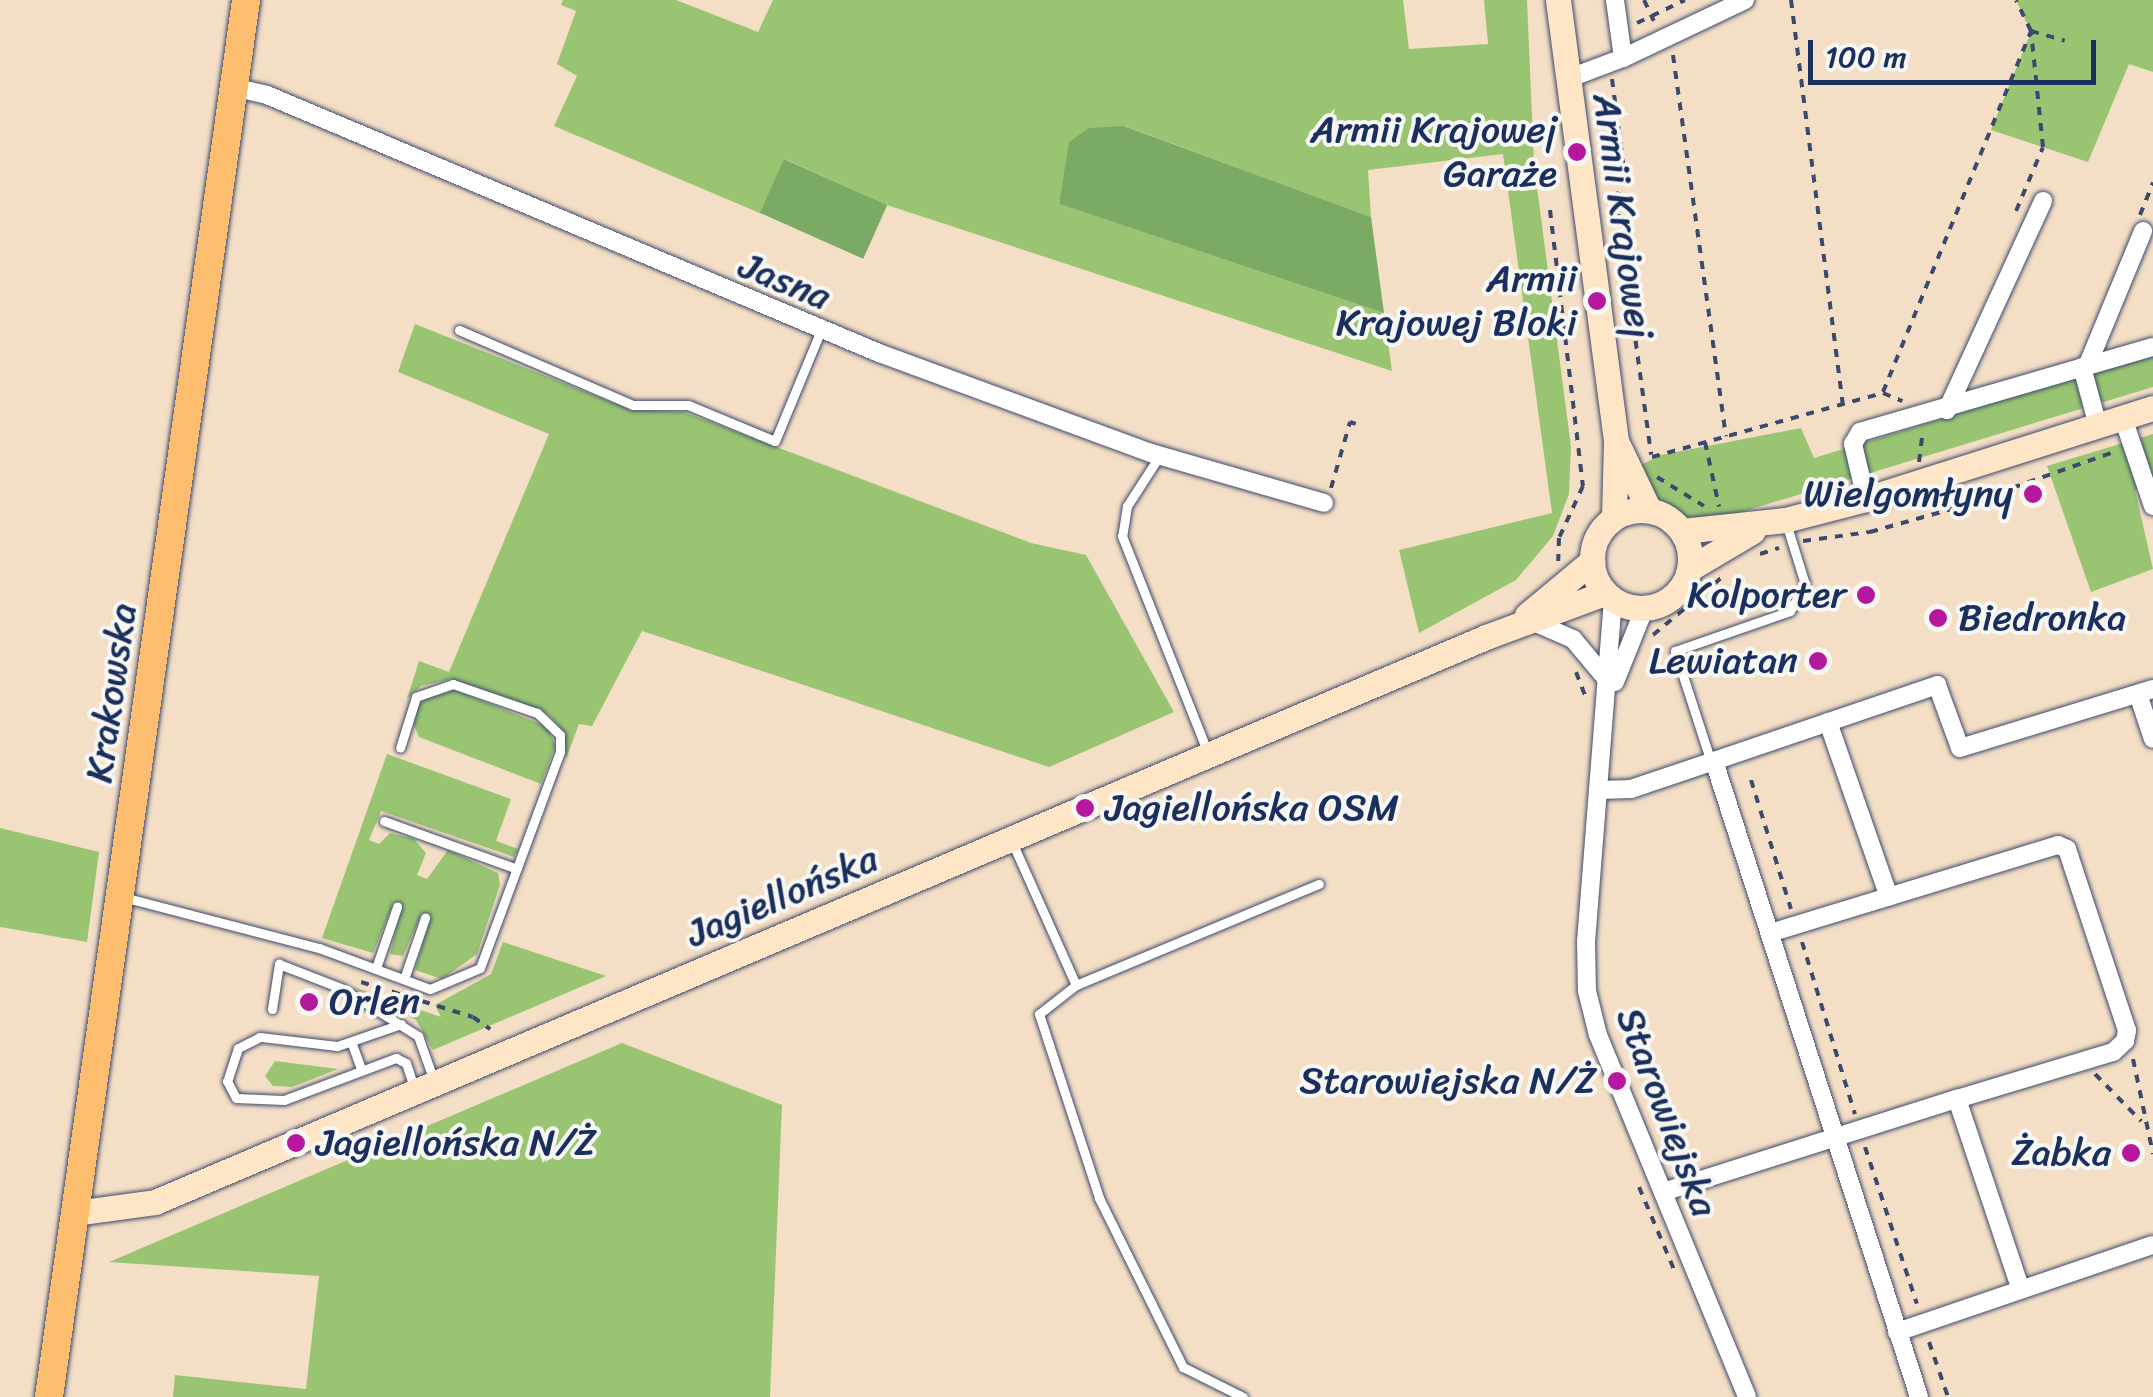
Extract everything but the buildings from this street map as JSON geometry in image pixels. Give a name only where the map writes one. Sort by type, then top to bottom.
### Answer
[{"type":"main road","name":"Krakowska","points":[[49,1397],[246,0]]},
{"type":"street","name":"Armii Krajowej","points":[[1558,0],[1616,441],[1614,518]]},
{"type":"street","points":[[1615,0],[1619,32],[1616,60]]},
{"type":"street","points":[[1567,80],[1744,0]]},
{"type":"street","name":"Jasna","points":[[234,87],[267,95],[820,330],[1160,455],[1325,503]]},
{"type":"street","points":[[1947,410],[2043,201]]},
{"type":"street","points":[[2143,231],[2085,366],[2110,422],[2132,446],[2153,506]]},
{"type":"street","points":[[1866,500],[1853,444],[1860,432],[1947,410],[2153,347]]},
{"type":"street","points":[[1782,529],[1682,532],[1649,510],[1614,518],[1594,544],[1592,561],[1609,596],[1645,608],[1673,596],[1689,569],[1782,529],[2153,408]]},
{"type":"street","name":"Armii Krajowej","points":[[1616,441],[1649,510]]},
{"type":"street","points":[[1682,532],[1689,569]]},
{"type":"street","name":"Jagiellońska","points":[[1524,624],[1592,561]]},
{"type":"street","name":"Jagiellońska","points":[[75,1212],[155,1202],[1209,755],[1524,624],[1609,596]]},
{"type":"street","name":"Starowiejska","points":[[1609,596],[1608,702],[1587,990],[1598,1035],[1746,1397]]},
{"type":"street","points":[[1608,702],[1645,608]]},
{"type":"street","points":[[1524,624],[1573,639],[1609,682]]},
{"type":"street","points":[[1599,790],[1631,789],[1937,685],[1960,748],[2145,692],[2153,739]]},
{"type":"street","points":[[1828,722],[1888,897]]},
{"type":"street","points":[[1712,762],[1918,1397]]},
{"type":"street","points":[[1663,1192],[2083,1061],[2125,1041],[2127,1030],[2067,849],[2058,845],[1770,933]]},
{"type":"street","points":[[1958,1099],[2021,1290]]},
{"type":"street","points":[[1897,1332],[2153,1246]]},
{"type":"lane","points":[[459,330],[633,404],[688,405],[775,441],[820,330]]},
{"type":"lane","points":[[1160,455],[1128,506],[1122,536],[1209,755]]},
{"type":"lane","points":[[1712,762],[1675,651],[1790,611],[1806,584],[1782,529]]},
{"type":"lane","points":[[121,896],[376,968],[430,988],[480,968],[560,752],[560,735],[550,722],[453,684],[432,686],[416,697],[400,748]]},
{"type":"lane","points":[[384,821],[516,869]]},
{"type":"lane","points":[[1011,840],[1076,986]]},
{"type":"lane","points":[[1242,1397],[1183,1366],[1099,1198],[1039,1014],[1076,986],[1319,884]]},
{"type":"lane","points":[[376,968],[397,907]]},
{"type":"lane","points":[[404,979],[425,918]]},
{"type":"lane","points":[[272,1010],[279,964],[342,988],[418,1036],[425,1088]]},
{"type":"lane","points":[[401,1024],[352,1044],[260,1036],[238,1048],[228,1080],[236,1098],[284,1100],[360,1069],[405,1062],[425,1088]]},
{"type":"lane","points":[[352,1044],[360,1069]]},
{"type":"path","points":[[1644,0],[1666,37],[1680,73],[1726,436]]},
{"type":"path","points":[[1619,32],[1685,0]]},
{"type":"path","points":[[1791,0],[1844,404]]},
{"type":"path","points":[[2012,221],[2043,147],[2031,32],[2016,0]]},
{"type":"path","points":[[1652,457],[1882,394],[2031,32]]},
{"type":"path","points":[[2031,32],[2065,41]]},
{"type":"path","points":[[1616,60],[1624,177],[1616,198],[1655,476],[1713,515],[1718,506],[1705,442]]},
{"type":"path","points":[[1550,210],[1583,486],[1559,538],[1558,566]]},
{"type":"path","points":[[1325,503],[1350,422],[1356,424]]},
{"type":"path","points":[[1750,557],[1782,529],[1815,538],[1870,532],[2132,446]]},
{"type":"path","points":[[1644,640],[1730,571]]},
{"type":"path","points":[[1751,780],[1948,1397]]},
{"type":"path","points":[[2125,1041],[2141,1120],[2153,1154]]},
{"type":"path","points":[[2083,1061],[2141,1120]]},
{"type":"green space","points":[[563,0],[676,0],[758,32],[773,0],[1403,0],[1409,49],[1488,44],[1484,0],[1527,0],[1534,164],[1571,447],[1569,494],[1553,536],[1516,580],[1419,633],[1399,550],[1552,513],[1503,154],[1368,170],[1371,217],[1125,126],[1070,142],[1059,204],[1384,313],[1392,371],[887,205],[785,159],[762,214],[554,126],[577,76],[557,64],[576,11],[561,5]]},
{"type":"green space","points":[[2016,0],[2153,0],[2153,72],[2129,64],[2088,162],[1991,130],[2031,32]]},
{"type":"green space","points":[[1124,126],[1371,217],[1384,313],[1059,204],[1069,142],[1089,128]]},
{"type":"green space","points":[[784,159],[887,205],[863,259],[760,213]]},
{"type":"green space","points":[[415,324],[631,410],[684,412],[1031,543],[1086,555],[1174,712],[1049,767],[642,631],[592,726],[579,724],[566,759],[563,731],[548,714],[451,679],[421,686],[407,699],[419,661],[449,672],[549,434],[398,372]]},
{"type":"green space","points":[[2153,354],[2153,387],[1725,517],[1704,521],[1683,515],[1656,497],[1639,466],[1661,455],[1801,428],[1814,458]]},
{"type":"green space","points":[[2153,434],[2153,484],[2135,490],[2153,569],[2091,592],[2047,466]]},
{"type":"green space","points":[[436,690],[455,690],[548,727],[555,746],[541,784],[419,737],[413,723],[419,705]]},
{"type":"green space","points":[[387,754],[511,799],[496,841],[518,849],[514,857],[381,811],[369,840],[379,844],[390,833],[414,839],[426,853],[417,875],[427,879],[448,850],[498,873],[500,885],[477,954],[442,979],[415,970],[430,916],[422,913],[403,956],[390,954],[402,906],[394,902],[373,953],[322,938]]},
{"type":"green space","points":[[0,828],[99,852],[87,942],[0,927]]},
{"type":"green space","points":[[503,942],[606,976],[433,1050],[416,1020],[353,987],[441,1017],[435,1005],[491,974]]},
{"type":"green space","points":[[622,1043],[782,1105],[770,1397],[173,1397],[175,1375],[306,1389],[319,1276],[109,1262]]},
{"type":"green space","points":[[275,1061],[338,1069],[292,1087],[273,1086],[265,1076]]},
{"type":"place","name":"Armii Krajowej Garaże","points":[[1577,152]]},
{"type":"place","name":"Armii Krajowej Bloki","points":[[1597,301]]},
{"type":"place","name":"Wielgomłyny","points":[[2033,494]]},
{"type":"place","name":"Kolporter","points":[[1866,595]]},
{"type":"place","name":"Biedronka","points":[[1938,618]]},
{"type":"place","name":"Lewiatan","points":[[1818,661]]},
{"type":"place","name":"Jagiellońska OSM","points":[[1085,808]]},
{"type":"place","name":"Orlen","points":[[309,1002]]},
{"type":"place","name":"Starowiejska N/Ż","points":[[1617,1081]]},
{"type":"place","name":"Jagiellońska N/Ż","points":[[296,1143]]},
{"type":"place","name":"Żabka","points":[[2131,1153]]}]
